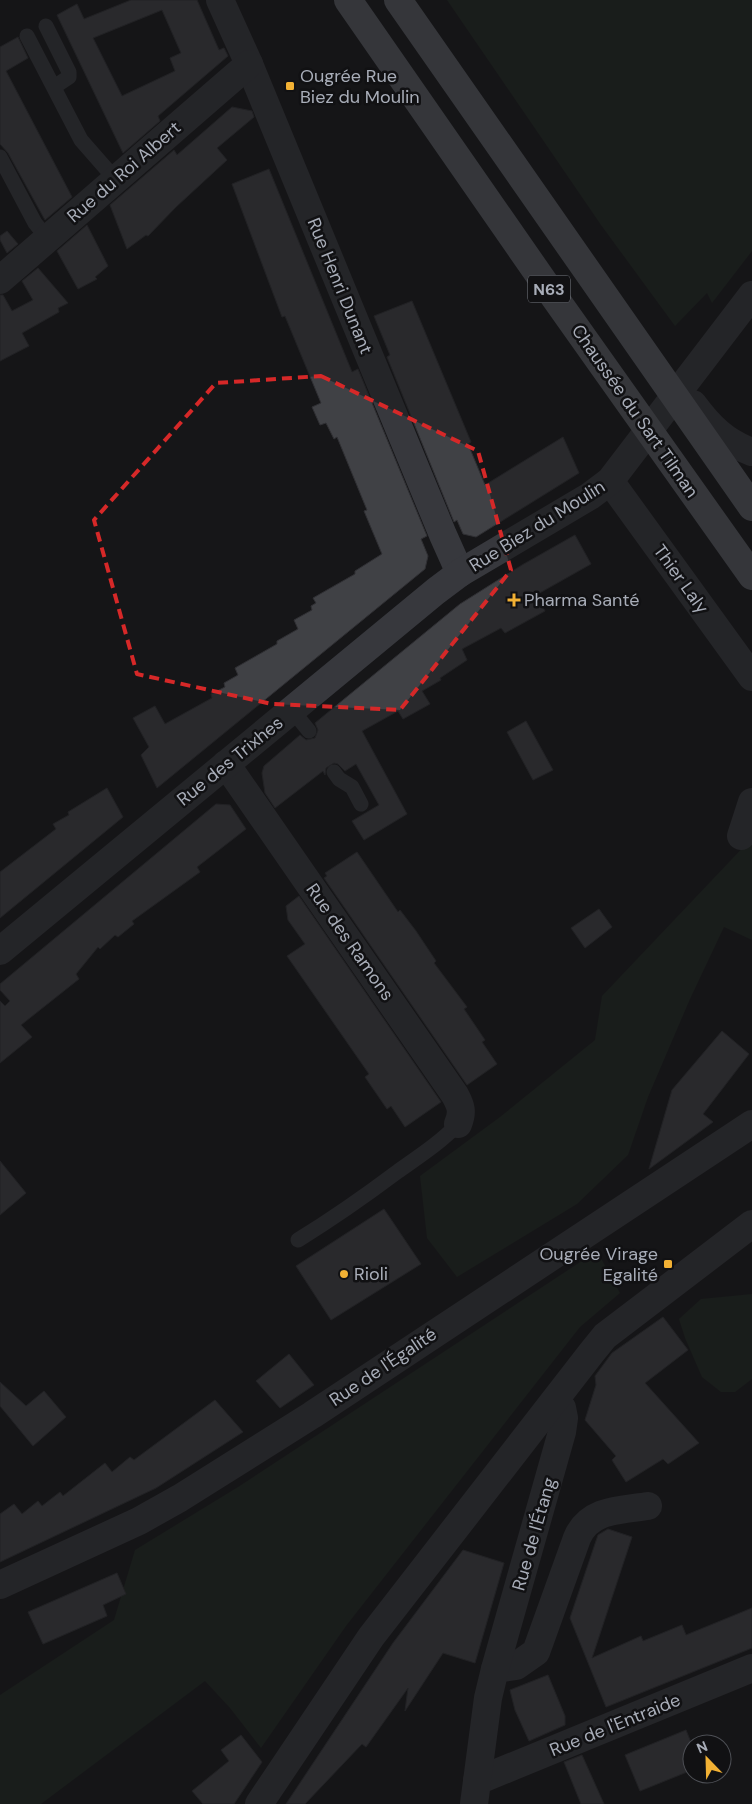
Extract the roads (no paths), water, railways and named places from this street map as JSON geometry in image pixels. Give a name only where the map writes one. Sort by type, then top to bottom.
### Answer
[{"type":"highway","name":"Chaussée du Sart Tilman","points":[[348,0],[752,576]]},
{"type":"highway","name":"N63","points":[[398,0],[752,506]]},
{"type":"street","name":"Rue Henri Dunant","points":[[220,0],[249,64],[442,536],[460,573]]},
{"type":"street","name":"Rue du Roi Albert","points":[[0,280],[249,64]]},
{"type":"street","name":"Rue Biez du Moulin","points":[[460,573],[590,496],[610,482],[752,295]]},
{"type":"street","points":[[681,389],[706,422],[720,436],[732,444],[752,452]]},
{"type":"street","name":"Thier Laly","points":[[610,482],[752,677]]},
{"type":"street","name":"Rue des Trixhes","points":[[0,951],[460,573]]},
{"type":"street","name":"Rue des Ramons","points":[[226,764],[455,1095],[461,1106],[462,1114],[458,1124]]},
{"type":"street","points":[[740,836],[752,802]]},
{"type":"street","name":"Rue de l'Égalité","points":[[0,1585],[139,1521],[180,1498],[312,1415],[752,1124]]},
{"type":"street","points":[[259,1804],[371,1637],[605,1336],[752,1224]]},
{"type":"street","name":"Rue de l'Étang","points":[[476,1792],[488,1698],[562,1432],[564,1418],[562,1408],[554,1402]]},
{"type":"street","points":[[495,1669],[516,1666],[536,1652],[577,1538],[585,1524],[590,1519],[606,1512],[648,1506]]},
{"type":"street","name":"Rue de l'Entraide","points":[[476,1792],[752,1668]]},
{"type":"lane","points":[[46,26],[69,72],[69,77],[64,82],[54,87]]},
{"type":"lane","points":[[27,36],[81,140],[116,180]]},
{"type":"lane","points":[[0,157],[35,223],[48,239]]},
{"type":"lane","points":[[292,710],[309,731]]},
{"type":"lane","points":[[334,772],[339,779],[352,787],[362,804]]},
{"type":"lane","points":[[298,1240],[338,1215],[405,1167],[458,1124]]},
{"type":"place","name":"Ougrée Rue Biez du Moulin","points":[[290,86]]},
{"type":"place","name":"Pharma Santé","points":[[514,600]]},
{"type":"place","name":"Ougrée Virage Egalité","points":[[668,1264]]},
{"type":"place","name":"Rioli","points":[[344,1274]]}]
